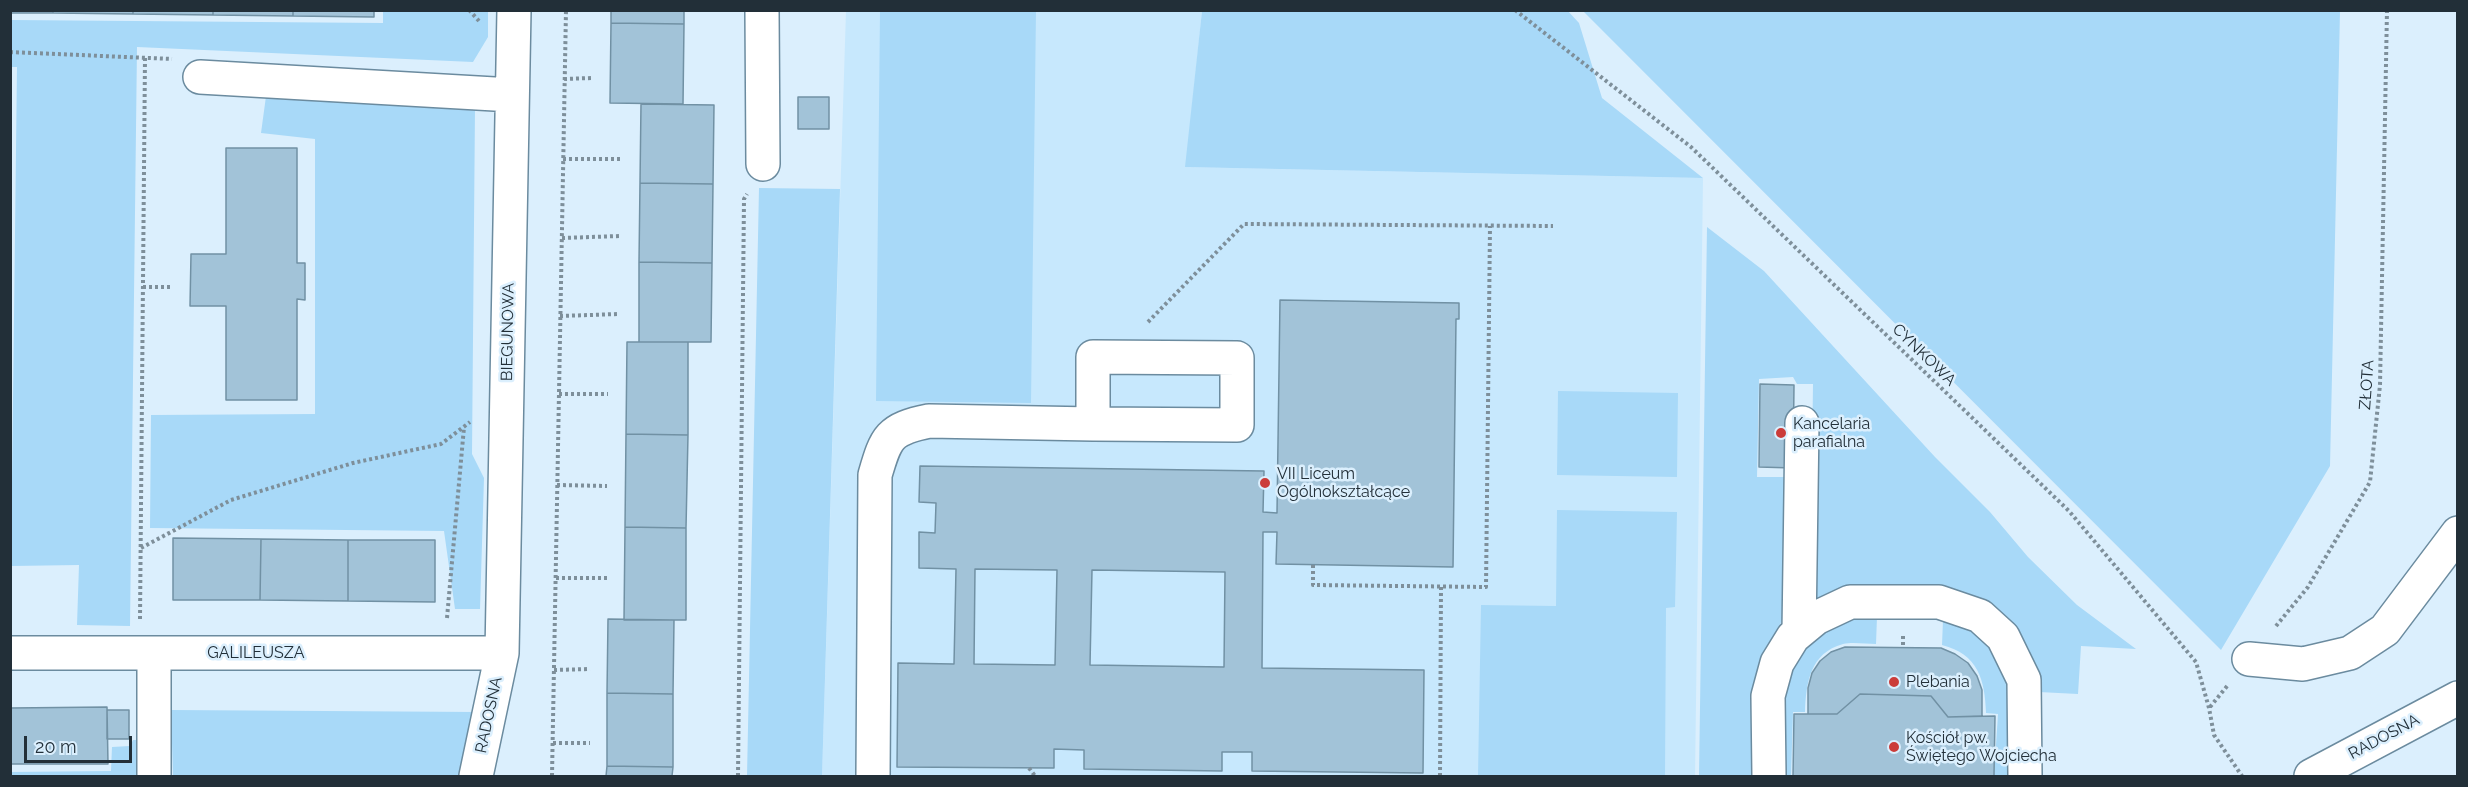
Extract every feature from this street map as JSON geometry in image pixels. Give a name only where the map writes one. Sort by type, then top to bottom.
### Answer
[{"type":"street","name":"BIEGUNOWA","points":[[502,653],[514,10]]},
{"type":"street","points":[[762,10],[763,164]]},
{"type":"street","points":[[200,77],[512,95]]},
{"type":"street","points":[[873,777],[874,475],[884,444],[904,426],[929,421],[1093,424],[1237,425],[1238,358],[1094,357],[1093,424]]},
{"type":"street","points":[[1799,632],[1802,423]]},
{"type":"street","points":[[2249,659],[2303,664],[2350,653],[2385,630],[2457,533]]},
{"type":"street","points":[[1769,777],[1768,696],[1777,663],[1793,637],[1816,618],[1850,602],[1939,602],[1980,616],[2003,637],[2024,680],[2025,777]]},
{"type":"street","name":"GALILEUSZA","points":[[10,653],[502,653]]},
{"type":"street","points":[[147,653],[153,777]]},
{"type":"street","name":"RADOSNA","points":[[476,777],[502,653]]},
{"type":"street","name":"RADOSNA","points":[[2311,777],[2457,698]]},
{"type":"path","points":[[552,777],[566,10]]},
{"type":"path","name":"CYNKOWA","points":[[1515,10],[1690,147],[2068,511],[2196,662],[2210,708],[2214,735],[2242,777]]},
{"type":"path","name":"ZŁOTA","points":[[2210,708],[2308,587],[2370,482],[2380,385],[2387,10]]},
{"type":"path","points":[[145,57],[140,617],[147,653]]},
{"type":"path","points":[[564,79],[592,78]]},
{"type":"path","points":[[563,159],[621,159]]},
{"type":"path","points":[[738,777],[744,199],[763,164]]},
{"type":"path","points":[[1113,357],[1244,224],[1553,226]]},
{"type":"path","points":[[1313,565],[1313,585],[1486,587],[1490,226]]},
{"type":"path","points":[[562,238],[620,236]]},
{"type":"path","points":[[143,287],[174,287]]},
{"type":"path","points":[[560,316],[619,314]]},
{"type":"path","points":[[559,394],[608,394]]},
{"type":"path","points":[[141,548],[231,500],[353,463],[441,444],[485,411],[507,404]]},
{"type":"path","points":[[446,620],[464,427]]},
{"type":"path","points":[[557,485],[607,486]]},
{"type":"path","points":[[556,578],[607,578]]},
{"type":"path","points":[[1440,777],[1441,587]]},
{"type":"path","points":[[140,617],[152,617]]},
{"type":"path","points":[[554,670],[590,669]]},
{"type":"path","points":[[553,743],[590,743]]},
{"type":"path","points":[[1029,768],[1035,777]]},
{"type":"shaded area","points":[[1567,10],[1579,23],[1602,98],[1703,178],[1185,167],[1202,11]]},
{"type":"shaded area","points":[[383,11],[488,11],[488,37],[473,62],[137,47],[130,626],[77,625],[79,565],[11,566],[17,67],[11,67],[11,20],[383,23]]},
{"type":"shaded area","name":"VII Liceum Ogólnokształcące","points":[[846,11],[1202,11],[1186,167],[1703,178],[1695,776],[822,776]]},
{"type":"shaded area","points":[[880,11],[1036,11],[1031,403],[876,401]]},
{"type":"shaded area","points":[[1583,11],[2340,11],[2330,466],[2221,650]]},
{"type":"shaded area","points":[[267,89],[475,108],[472,454],[484,478],[480,609],[455,609],[444,531],[150,528],[151,415],[315,414],[315,139],[261,133]]},
{"type":"shaded area","points":[[759,188],[840,189],[822,776],[747,776]]},
{"type":"shaded area","points":[[1707,227],[1764,271],[1935,457],[1990,512],[2028,557],[2077,605],[2136,649],[2081,646],[2078,694],[2039,692],[2029,649],[2007,620],[1810,606],[1813,384],[1797,384],[1793,377],[1759,379],[1757,477],[1788,477],[1785,616],[1768,653],[1764,673],[1755,776],[1699,776]]},
{"type":"shaded area","points":[[1558,391],[1678,393],[1677,477],[1557,475]]},
{"type":"shaded area","points":[[1557,510],[1677,512],[1675,607],[1666,608],[1665,776],[1478,776],[1481,605],[1556,606]]},
{"type":"shaded area","points":[[1853,617],[1877,617],[1876,644],[1843,644],[1823,654],[1817,662],[1809,680],[1805,712],[1793,712],[1791,776],[1781,776],[1784,686],[1809,637]]},
{"type":"shaded area","points":[[1943,620],[1981,633],[2007,675],[2012,776],[1994,776],[1998,714],[1986,713],[1981,679],[1971,662],[1954,649],[1942,645]]},
{"type":"shaded area","points":[[171,710],[477,712],[459,776],[173,776]]},
{"type":"shaded area","points":[[133,740],[144,740],[145,776],[11,776],[10,772],[111,771],[112,747],[130,746]]},
{"type":"building","points":[[10,10],[53,10],[53,13],[10,13]]},
{"type":"building","points":[[53,10],[133,10],[133,14],[53,13]]},
{"type":"building","points":[[133,10],[213,10],[213,15],[133,14]]},
{"type":"building","points":[[213,10],[293,10],[293,16],[213,15]]},
{"type":"building","points":[[293,10],[374,10],[374,17],[293,16]]},
{"type":"building","points":[[611,10],[684,10],[684,24],[611,23]]},
{"type":"building","points":[[611,23],[684,24],[683,104],[610,103]]},
{"type":"building","points":[[798,97],[829,97],[829,129],[798,129]]},
{"type":"building","points":[[641,104],[714,105],[713,184],[640,183]]},
{"type":"building","points":[[226,148],[297,148],[297,263],[305,263],[305,300],[297,299],[297,400],[226,400],[226,306],[190,306],[191,254],[226,254]]},
{"type":"building","points":[[640,183],[713,184],[712,263],[639,262]]},
{"type":"building","points":[[639,262],[712,263],[711,342],[639,342]]},
{"type":"building","points":[[1280,300],[1459,303],[1459,319],[1456,319],[1453,567],[1276,564],[1277,532],[1263,532],[1262,668],[1424,670],[1423,773],[1252,771],[1252,752],[1222,752],[1222,771],[1084,769],[1084,750],[1054,749],[1054,768],[897,767],[898,663],[954,664],[956,569],[919,568],[919,532],[935,533],[936,503],[919,502],[920,466],[1264,471],[1263,512],[1277,513]],"holes":[[[975,569],[1057,570],[1055,665],[974,664]],[[1092,570],[1225,572],[1224,667],[1090,665]]]},
{"type":"building","points":[[627,342],[688,342],[688,435],[626,434]]},
{"type":"building","points":[[1760,384],[1794,385],[1793,468],[1759,467]]},
{"type":"building","points":[[626,434],[688,435],[686,528],[625,527]]},
{"type":"building","points":[[625,527],[686,528],[686,620],[624,620]]},
{"type":"building","points":[[173,538],[261,539],[260,600],[173,600]]},
{"type":"building","points":[[261,539],[348,540],[348,601],[260,600]]},
{"type":"building","points":[[348,540],[435,540],[435,602],[348,601]]},
{"type":"building","points":[[608,619],[674,620],[673,694],[607,693]]},
{"type":"building","name":"Plebania","points":[[1845,647],[1941,648],[1955,654],[1968,663],[1977,676],[1982,690],[1982,716],[1948,717],[1931,696],[1860,694],[1837,714],[1808,714],[1808,688],[1812,673],[1820,661],[1831,652]]},
{"type":"building","points":[[607,693],[673,694],[673,767],[607,766]]},
{"type":"building","name":"Kościół pw. Świętego Wojciecha","points":[[1860,694],[1931,696],[1948,717],[1995,716],[1994,776],[1793,776],[1794,714],[1837,714]]},
{"type":"building","points":[[107,707],[108,764],[10,764],[10,708]]},
{"type":"building","points":[[107,710],[129,710],[129,739],[107,739]]},
{"type":"building","points":[[607,766],[673,767],[672,776],[606,776]]},
{"type":"place","name":"Kancelaria parafialna","points":[[1781,433]]},
{"type":"place","name":"VII Liceum Ogólnokształcące","points":[[1265,483]]},
{"type":"place","name":"Plebania","points":[[1894,682]]},
{"type":"place","name":"Kościół pw. Świętego Wojciecha","points":[[1894,747]]}]
